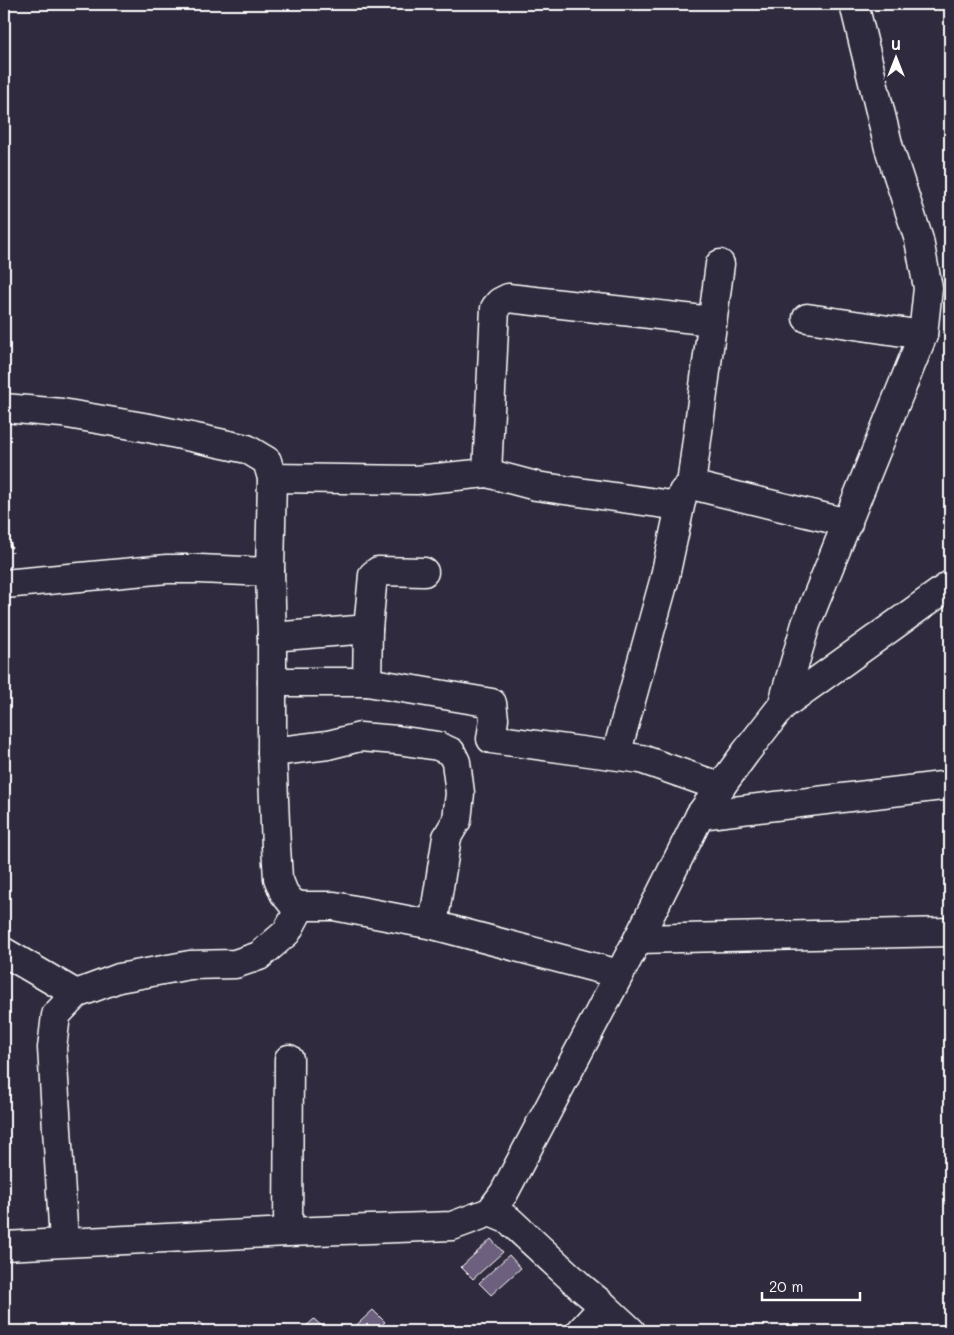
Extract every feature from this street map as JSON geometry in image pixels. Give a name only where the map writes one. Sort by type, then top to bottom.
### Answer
[{"type":"street","points":[[782,706],[806,624],[923,335],[928,288],[919,240],[889,148],[854,4]]},
{"type":"street","points":[[616,755],[664,581],[685,495],[720,264]]},
{"type":"street","points":[[487,473],[495,308],[500,302],[508,298],[712,321]]},
{"type":"street","points":[[807,318],[923,335]]},
{"type":"street","points":[[4,408],[62,413],[149,428],[247,450],[267,461],[272,478],[270,572],[272,752],[278,878],[292,903],[301,906],[334,906],[433,925],[619,974]]},
{"type":"street","points":[[272,478],[416,480],[487,473],[544,488],[685,495],[848,523]]},
{"type":"street","points":[[10,583],[167,569],[199,568],[270,572]]},
{"type":"street","points":[[367,682],[368,629],[373,575],[378,571],[424,572]]},
{"type":"street","points":[[631,1331],[508,1222],[504,1193],[638,939],[700,816],[746,752],[782,706],[950,585]]},
{"type":"street","points":[[272,637],[368,629]]},
{"type":"street","points":[[272,682],[367,682],[492,703],[494,719],[491,738],[641,759],[721,787]]},
{"type":"street","points":[[272,752],[328,745],[360,738],[397,740],[438,746],[451,752],[456,762],[460,793],[457,820],[447,836],[433,925]]},
{"type":"street","points":[[700,816],[950,785]]},
{"type":"street","points":[[64,1242],[52,1048],[56,1015],[76,994],[119,978],[190,965],[234,964],[259,956],[287,932],[301,906]]},
{"type":"street","points":[[638,939],[950,932]]},
{"type":"street","points":[[4,952],[76,994]]},
{"type":"street","points":[[288,1232],[289,1059]]},
{"type":"street","points":[[4,1246],[508,1222]]},
{"type":"street","points":[[581,1331],[604,1306]]},
{"type":"path","points":[[4,516],[10,583]]},
{"type":"building","points":[[491,1239],[503,1252],[473,1279],[461,1267]]},
{"type":"building","points":[[509,1255],[521,1268],[491,1295],[479,1283]]},
{"type":"building","points":[[373,1310],[385,1322],[375,1331],[350,1331]]},
{"type":"building","points":[[314,1319],[327,1331],[301,1331]]},
{"type":"building","points":[[199,1322],[209,1331],[191,1331]]}]
